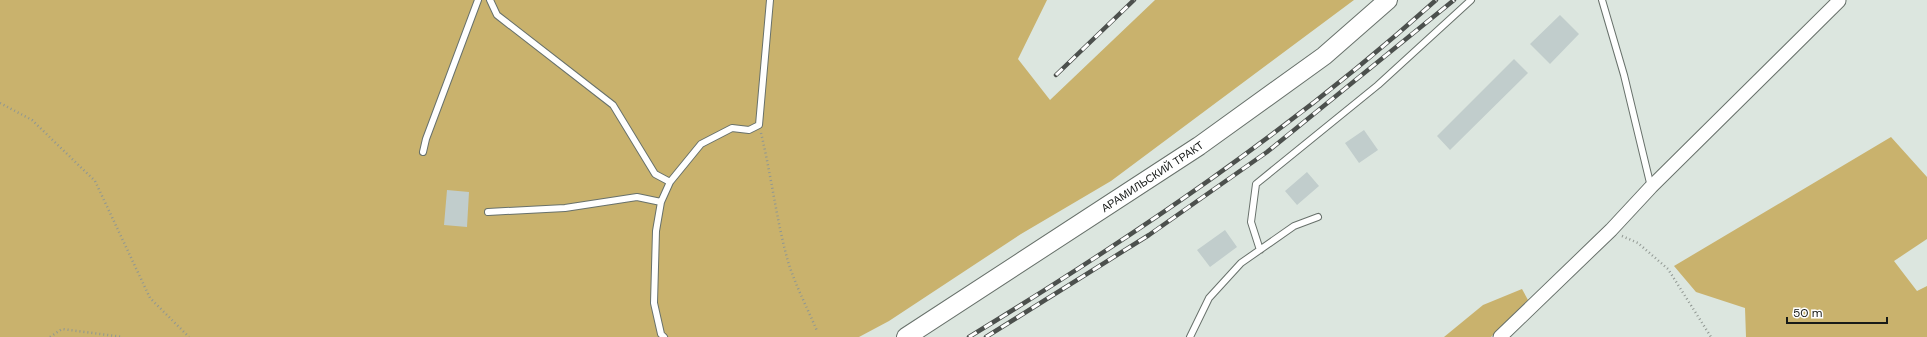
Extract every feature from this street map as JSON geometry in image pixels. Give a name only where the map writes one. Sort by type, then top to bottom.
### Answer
[{"type":"main road","name":"АРАМИЛЬСКИЙ ТРАКТ","points":[[906,337],[1200,146],[1324,56],[1388,0]]},
{"type":"street","points":[[1500,337],[1612,230],[1651,187],[1839,1]]},
{"type":"lane","points":[[423,152],[426,139],[478,0]]},
{"type":"lane","points":[[490,0],[497,15],[613,105],[655,174],[670,182]]},
{"type":"lane","points":[[664,337],[654,302],[656,231],[661,202],[670,182],[701,144],[732,128],[749,130],[759,125],[770,0]]},
{"type":"lane","points":[[1260,250],[1251,222],[1256,184],[1378,85],[1471,0]]},
{"type":"lane","points":[[1602,0],[1624,75],[1636,130],[1651,187]]},
{"type":"lane","points":[[488,212],[565,208],[637,197],[661,202]]},
{"type":"lane","points":[[1190,337],[1209,298],[1241,263],[1294,226],[1318,218]]},
{"type":"path","points":[[0,103],[32,120],[95,181],[150,298],[189,337]]},
{"type":"path","points":[[759,125],[770,170],[776,213],[788,260],[817,332]]},
{"type":"path","points":[[1612,230],[1638,243],[1668,269],[1711,337]]},
{"type":"path","points":[[50,337],[62,329],[123,337]]},
{"type":"shaded area","points":[[0,0],[1047,0],[1018,59],[1050,100],[1155,0],[1354,0],[1111,181],[1021,234],[889,321],[859,337],[0,337]]},
{"type":"shaded area","points":[[1891,137],[1927,177],[1927,239],[1894,261],[1917,291],[1927,286],[1927,337],[1746,337],[1745,308],[1696,292],[1674,266]]},
{"type":"shaded area","points":[[1522,289],[1528,300],[1491,337],[1444,337],[1483,305]]},
{"type":"building","points":[[1560,15],[1579,34],[1550,64],[1530,44]]},
{"type":"building","points":[[1514,59],[1528,73],[1450,150],[1437,136]]},
{"type":"building","points":[[1364,130],[1378,150],[1359,163],[1345,143]]},
{"type":"building","points":[[1307,172],[1319,186],[1297,205],[1285,191]]},
{"type":"building","points":[[447,190],[469,192],[467,227],[444,225]]},
{"type":"building","points":[[1225,230],[1237,247],[1210,267],[1197,250]]},
{"type":"railway","points":[[1056,75],[1134,0]]},
{"type":"railway","points":[[969,337],[1091,260],[1151,220],[1269,137],[1326,93],[1436,0]]},
{"type":"railway","points":[[986,337],[1149,235],[1267,152],[1454,0]]}]
